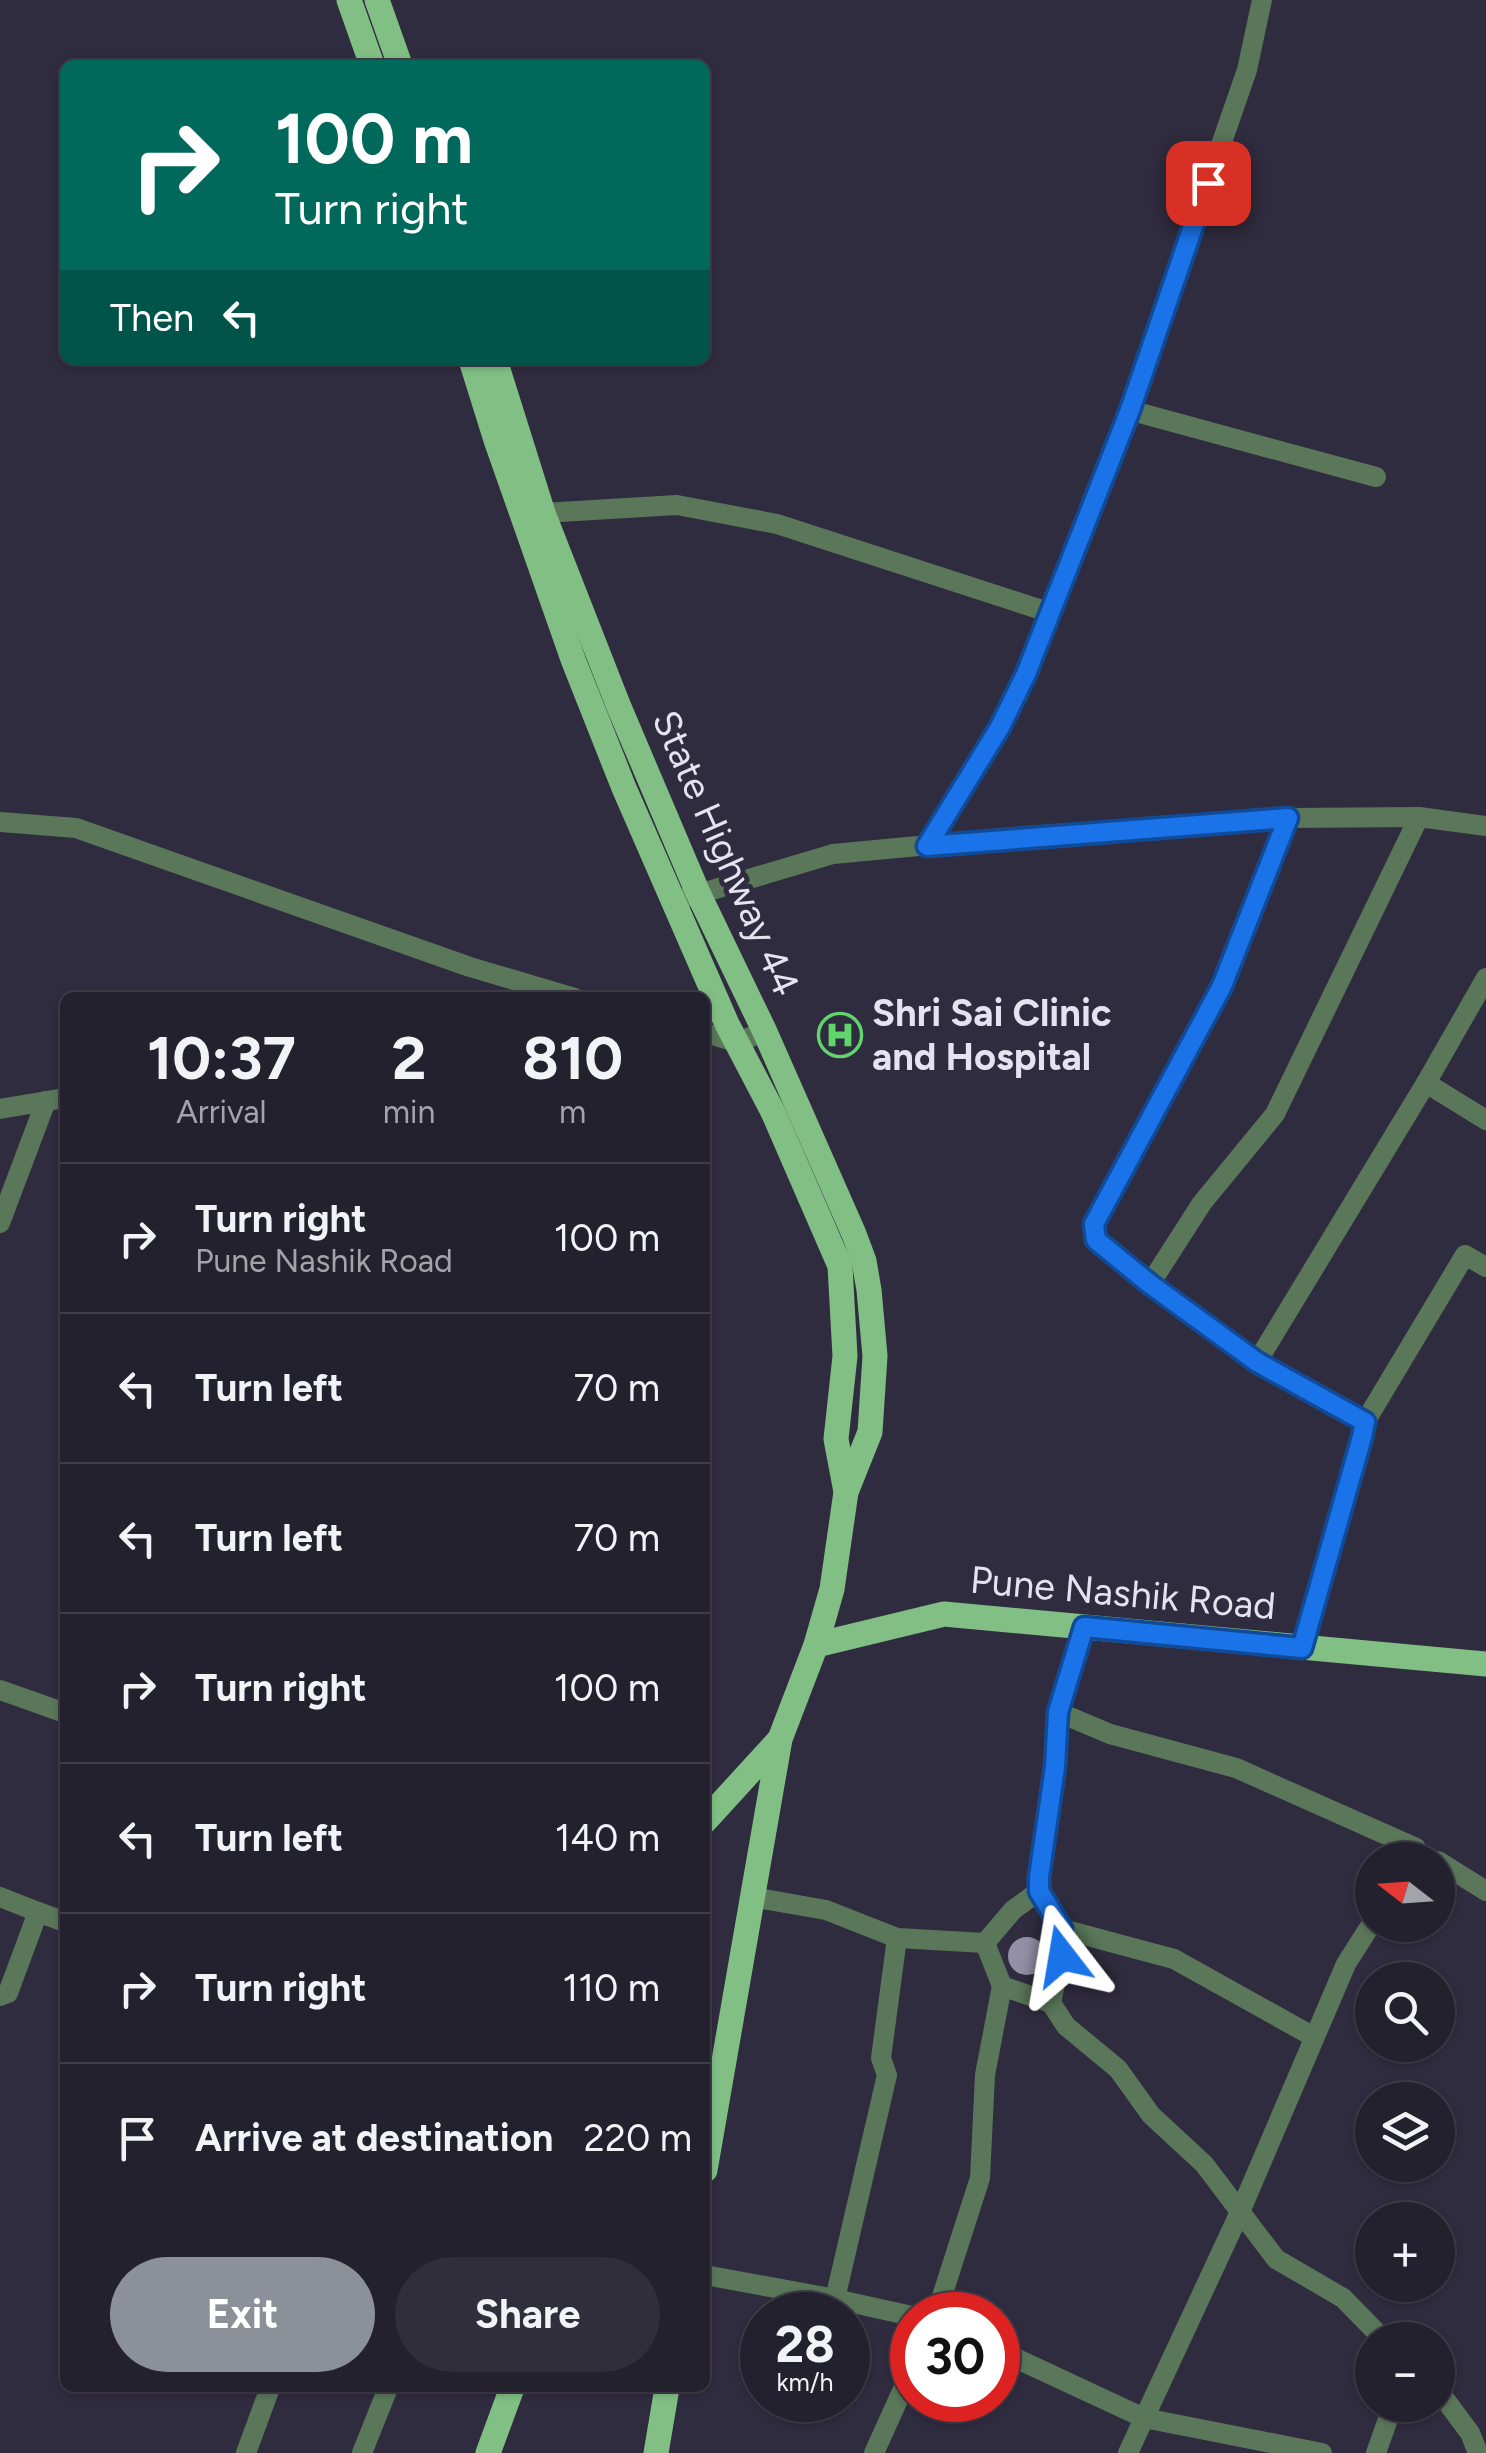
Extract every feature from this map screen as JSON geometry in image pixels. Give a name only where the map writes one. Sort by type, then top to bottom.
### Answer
[{"type":"main road","points":[[349,0],[370,60]]},
{"type":"main road","points":[[377,0],[398,60]]},
{"type":"main road","name":"State Highway 44","points":[[485,366],[619,707],[736,1042],[852,1264],[876,1356],[870,1432],[846,1492],[832,1588],[816,1645],[780,1739],[710,2141]]},
{"type":"main road","name":"State Highway 44","points":[[485,366],[496,440],[574,662],[624,788],[765,1032],[854,1234],[852,1264]]},
{"type":"main road","name":"Pune Nashik Road","points":[[816,1645],[944,1614],[1486,1664]]},
{"type":"main road","points":[[710,1816],[780,1739]]},
{"type":"main road","points":[[488,2453],[511,2392]]},
{"type":"main road","points":[[656,2453],[666,2392]]},
{"type":"street","points":[[927,846],[1000,727],[1051,613],[1130,410],[1247,70],[1262,0]]},
{"type":"street","points":[[1130,410],[1376,478]]},
{"type":"street","points":[[543,513],[677,505],[777,524],[1051,613]]},
{"type":"street","points":[[686,898],[833,854],[1288,818],[1419,818],[1486,826]]},
{"type":"street","points":[[1288,818],[1222,986],[1094,1224],[1096,1240],[1257,1362],[1365,1422]]},
{"type":"street","points":[[1150,1284],[1202,1203],[1275,1114],[1419,818]]},
{"type":"street","points":[[0,822],[76,828],[451,961],[517,990]]},
{"type":"street","points":[[1257,1362],[1486,978]]},
{"type":"street","points":[[710,1034],[736,1042],[765,1032]]},
{"type":"street","points":[[1426,1083],[1486,1120]]},
{"type":"street","points":[[0,1109],[56,1100]]},
{"type":"street","points":[[0,1223],[56,1100]]},
{"type":"street","points":[[1302,1648],[1365,1422],[1466,1255],[1486,1267]]},
{"type":"street","points":[[1050,2003],[1062,1956],[1062,1929],[1039,1891],[1058,1712],[1084,1627]]},
{"type":"street","points":[[0,1690],[60,1711]]},
{"type":"street","points":[[1058,1712],[1110,1734],[1236,1768],[1388,1842]]},
{"type":"street","points":[[1455,1871],[1486,1891]]},
{"type":"street","points":[[985,1943],[1013,1910],[1039,1891]]},
{"type":"street","points":[[0,1897],[60,1920]]},
{"type":"street","points":[[752,1897],[826,1910],[897,1938],[985,1943]]},
{"type":"street","points":[[0,1996],[8,1993],[38,1912]]},
{"type":"street","points":[[1062,1929],[1174,1958],[1314,2037]]},
{"type":"street","points":[[837,2292],[887,2076],[880,2058],[897,1938]]},
{"type":"street","points":[[1128,2453],[1240,2212],[1346,1964],[1360,1942]]},
{"type":"street","points":[[943,2292],[980,2178],[985,2076],[1002,1986],[985,1943]]},
{"type":"street","points":[[1002,1986],[1050,2003],[1066,2026],[1118,2069],[1151,2115],[1204,2164],[1276,2259],[1343,2298],[1366,2322]]},
{"type":"street","points":[[710,2276],[797,2292]]},
{"type":"street","points":[[1020,2360],[1144,2418],[1322,2453]]},
{"type":"street","points":[[246,2453],[269,2392]]},
{"type":"street","points":[[362,2453],[386,2392]]},
{"type":"street","points":[[1455,2413],[1478,2453]]},
{"type":"street","points":[[874,2453],[890,2418]]},
{"type":"street","points":[[1376,2453],[1386,2422]]},
{"type":"building","points":[[824,1025],[860,1026],[859,1047],[823,1045]]},
{"type":"building","points":[[1027,1937],[1040,1943],[1046,1956],[1040,1969],[1027,1975],[1014,1969],[1008,1956],[1014,1943]]},
{"type":"place","name":"Shri Sai Clinic and Hospital","points":[[840,1035]]},
{"type":"route","points":[[1062,1956],[1062,1929],[1039,1891],[1039,1877],[1055,1767],[1058,1712],[1084,1627],[1302,1648],[1365,1422],[1257,1362],[1096,1240],[1094,1224],[1222,986],[1288,818],[927,846],[1000,727],[1026,674],[1130,410],[1208,183]]}]
